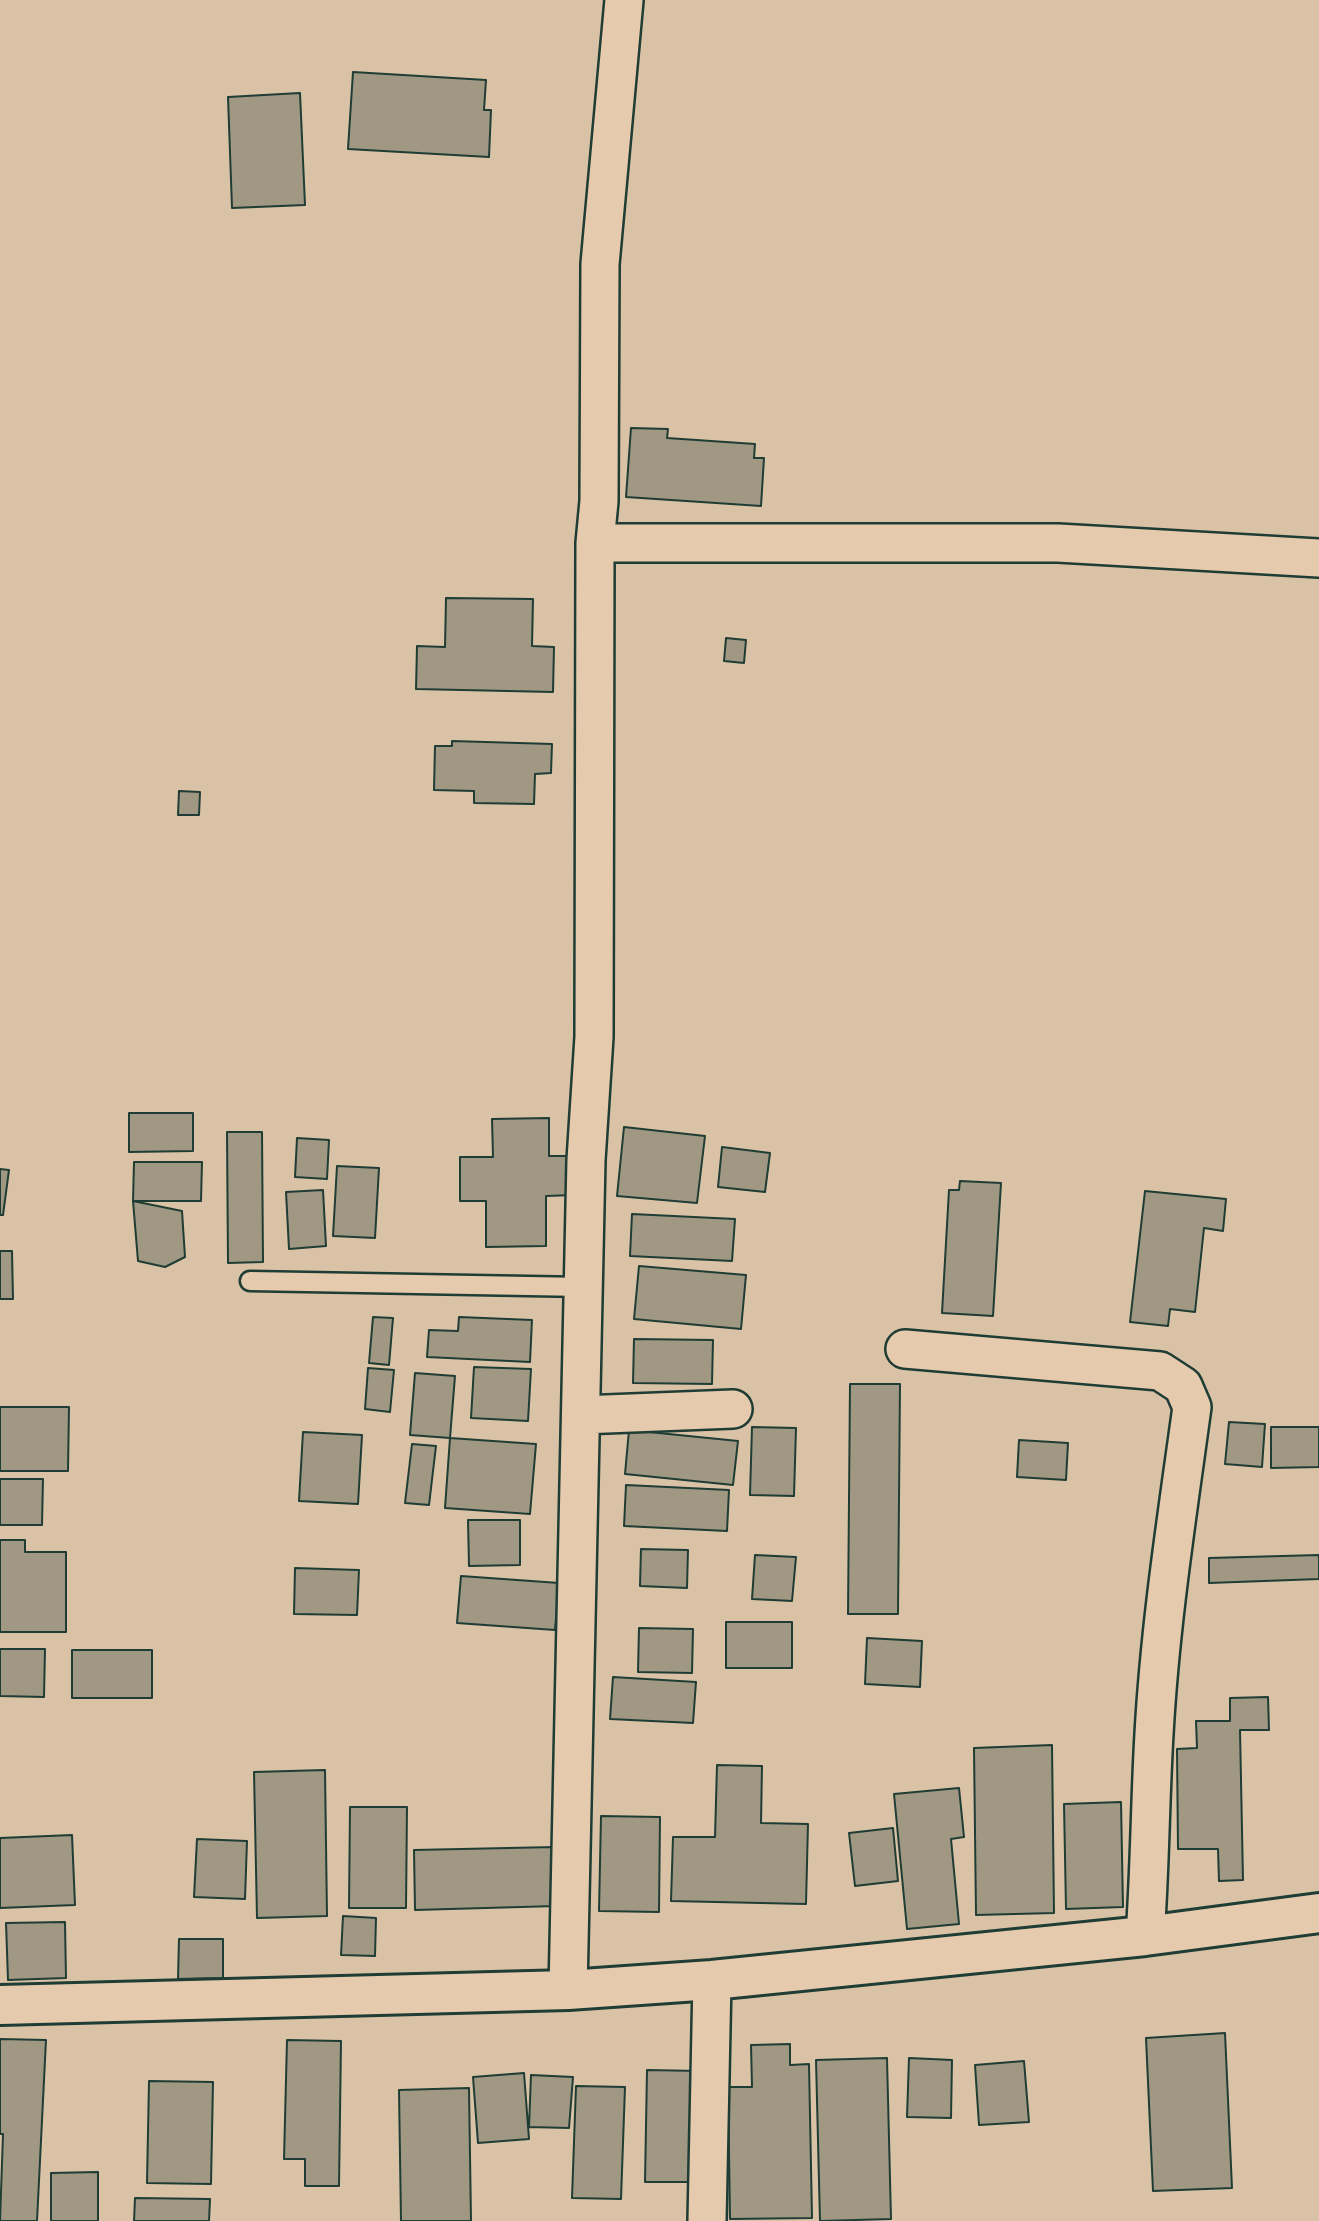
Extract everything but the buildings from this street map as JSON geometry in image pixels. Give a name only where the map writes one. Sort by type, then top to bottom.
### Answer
[{"type":"street","points":[[568,1990],[586,1160],[594,1037],[595,543],[599,501],[600,264],[624,0]]},
{"type":"street","points":[[595,543],[1058,543],[1319,558]]},
{"type":"street","points":[[905,1349],[1160,1371],[1183,1386],[1192,1407],[1161,1642],[1153,1735],[1152,1849],[1145,1936]]},
{"type":"street","points":[[580,1415],[733,1409]]},
{"type":"street","points":[[0,2005],[568,1990],[712,1980],[1145,1936],[1319,1913]]},
{"type":"street","points":[[707,2221],[712,1980]]},
{"type":"lane","points":[[250,1281],[584,1287]]}]
